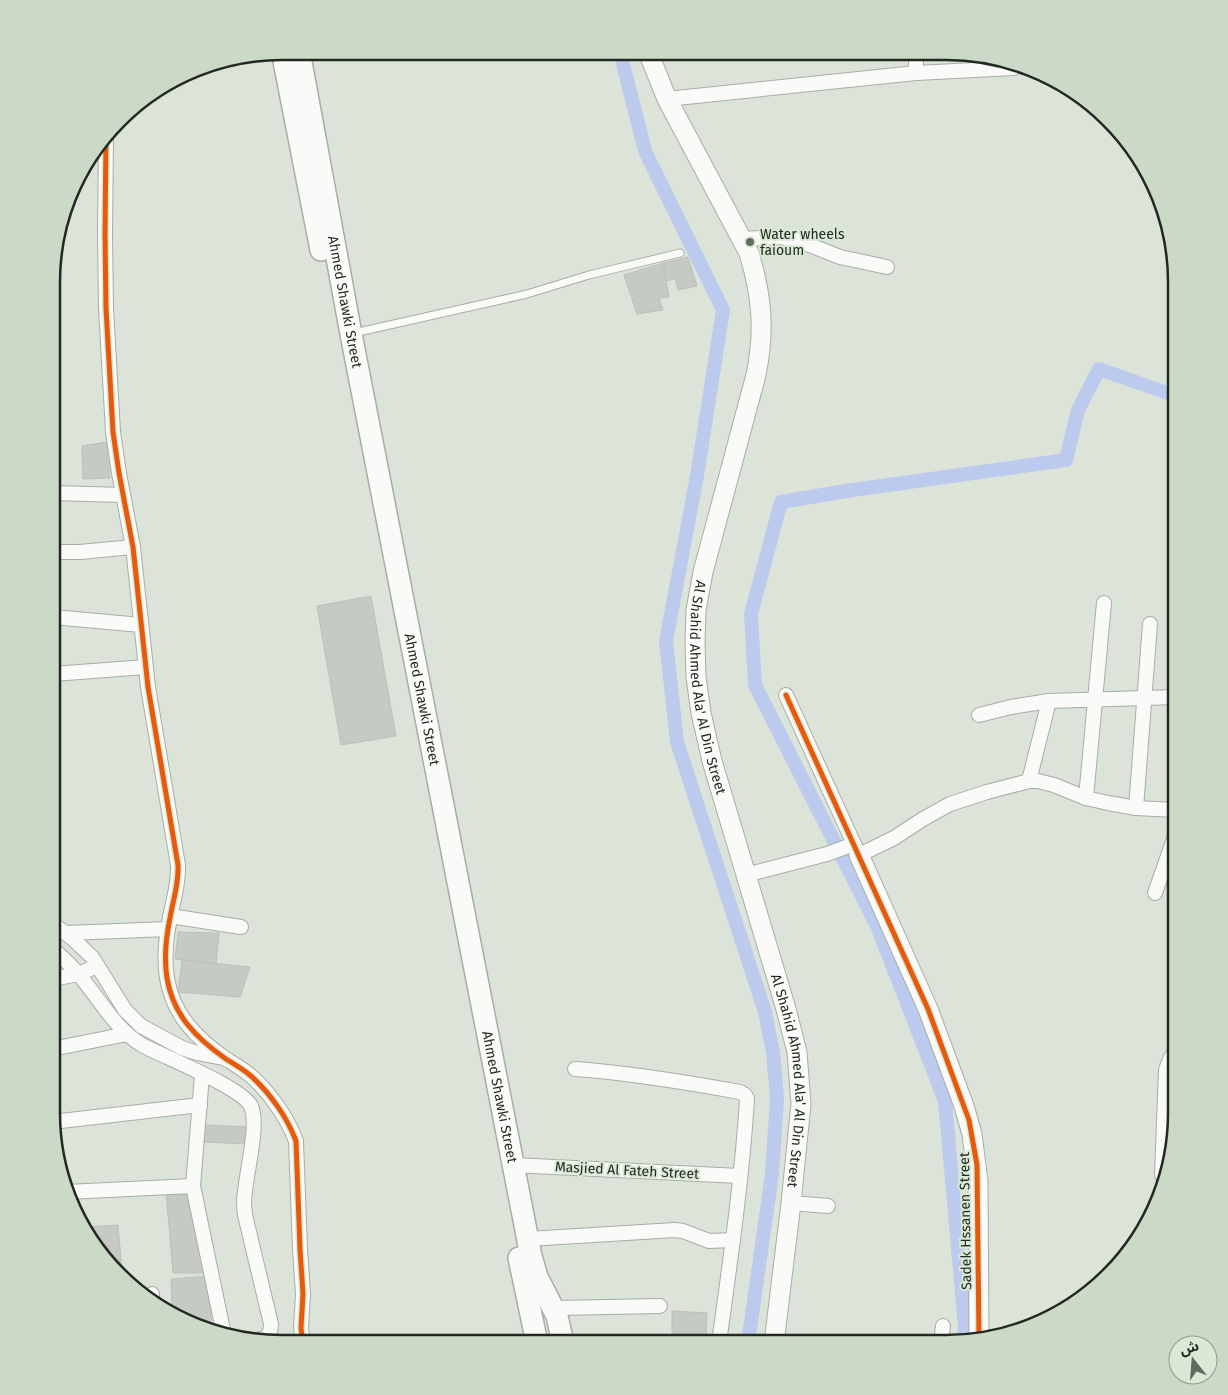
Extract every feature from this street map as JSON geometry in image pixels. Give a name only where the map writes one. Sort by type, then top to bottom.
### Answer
[{"type":"main road","name":"Ahmed Shawki Street","points":[[284,60],[535,1335]]},
{"type":"main road","name":"Ahmed Shawki Street","points":[[301,60],[351,334],[528,1239],[537,1277],[559,1325]]},
{"type":"main road","name":"Al Shahid Ahmed Ala' Al Din Street","points":[[651,60],[667,99],[749,254],[756,276],[761,303],[762,329],[756,375],[703,572],[696,610],[695,642],[696,677],[706,737],[797,1052],[801,1104],[792,1203],[775,1335]]},
{"type":"main road","name":"Sadek Hssanen Street","points":[[853,849],[928,1009],[964,1106],[972,1134],[978,1181],[978,1333]]},
{"type":"main road","points":[[537,1335],[546,1323],[559,1325]]},
{"type":"street","points":[[916,60],[916,73]]},
{"type":"street","points":[[667,99],[916,73],[1006,68]]},
{"type":"street","points":[[106,147],[105,234],[109,382],[113,432],[133,548],[146,667],[165,795],[178,865],[177,887],[169,923],[166,955],[167,979],[186,1024],[202,1041],[249,1074],[291,1128],[296,1141],[303,1294],[302,1335]]},
{"type":"street","points":[[742,239],[782,237],[797,240],[840,257],[887,267]]},
{"type":"street","points":[[60,493],[123,494]]},
{"type":"street","points":[[60,552],[133,548]]},
{"type":"street","points":[[1086,798],[1104,602]]},
{"type":"street","points":[[60,618],[141,626]]},
{"type":"street","points":[[1136,808],[1150,624]]},
{"type":"street","points":[[60,673],[146,667]]},
{"type":"street","points":[[786,695],[853,849]]},
{"type":"street","points":[[979,715],[1010,707],[1049,701],[1168,697]]},
{"type":"street","points":[[1029,781],[1049,701]]},
{"type":"street","points":[[746,874],[894,838],[922,819],[950,804],[1029,781],[1054,785],[1086,798],[1136,808],[1168,810]]},
{"type":"street","points":[[1155,893],[1168,856]]},
{"type":"street","points":[[67,933],[169,923],[241,927]]},
{"type":"street","points":[[60,928],[88,953],[125,1010],[141,1026],[182,1048],[226,1059]]},
{"type":"street","points":[[60,956],[79,974],[111,1018],[127,1034],[159,1054],[241,1094],[250,1105],[253,1117],[253,1130],[244,1204],[271,1324],[271,1332],[268,1335]]},
{"type":"street","points":[[60,978],[79,974],[97,966]]},
{"type":"street","points":[[60,1047],[127,1034]]},
{"type":"street","points":[[1162,1163],[1165,1081],[1168,1064]]},
{"type":"street","points":[[575,1069],[624,1072],[740,1092],[745,1095],[747,1099],[740,1176],[720,1335]]},
{"type":"street","points":[[202,1074],[193,1186],[222,1327]]},
{"type":"street","points":[[60,1121],[200,1106]]},
{"type":"street","name":"Masjied Al Fateh Street","points":[[513,1165],[740,1176]]},
{"type":"street","points":[[75,1192],[193,1186]]},
{"type":"street","points":[[792,1203],[828,1206]]},
{"type":"street","points":[[528,1239],[675,1230],[683,1231],[709,1241],[733,1240]]},
{"type":"street","points":[[559,1325],[660,1306]]},
{"type":"street","points":[[942,1335],[943,1326]]},
{"type":"lane","points":[[351,334],[527,294],[589,275],[680,252]]},
{"type":"building","points":[[688,257],[697,286],[678,290],[675,279],[666,281],[663,263]]},
{"type":"building","points":[[663,263],[669,297],[659,298],[663,310],[637,314],[624,275]]},
{"type":"building","points":[[106,442],[110,478],[83,479],[82,446]]},
{"type":"building","points":[[371,596],[396,736],[341,745],[317,606]]},
{"type":"building","points":[[178,932],[219,933],[216,964],[175,959]]},
{"type":"building","points":[[182,960],[250,967],[240,997],[178,992]]},
{"type":"building","points":[[204,1125],[251,1127],[248,1144],[202,1142]]},
{"type":"building","points":[[190,1190],[207,1273],[173,1273],[166,1192]]},
{"type":"building","points":[[118,1225],[122,1267],[97,1237],[91,1227]]},
{"type":"building","points":[[210,1276],[211,1321],[197,1318],[172,1305],[171,1279]]},
{"type":"building","points":[[672,1311],[707,1313],[706,1335],[672,1335]]},
{"type":"waterway","points":[[622,60],[645,151],[723,310],[697,476],[666,641],[677,742],[765,1012],[773,1052],[777,1099],[772,1174],[749,1335]]},
{"type":"waterway","points":[[964,1335],[965,1327],[945,1101],[877,926],[755,685],[751,614],[781,502],[1066,460],[1078,410],[1099,369],[1168,393]]},
{"type":"cycle path","points":[[106,147],[106,308],[113,432],[133,547],[148,687],[178,865],[177,885],[167,940],[167,978],[170,991],[180,1014],[205,1043],[245,1071],[258,1083],[283,1114],[296,1141],[303,1294],[302,1335]]},
{"type":"cycle path","points":[[786,695],[928,1009],[969,1120],[977,1165],[979,1332]]},
{"type":"place","name":"Water wheels faioum","points":[[750,242]]}]
